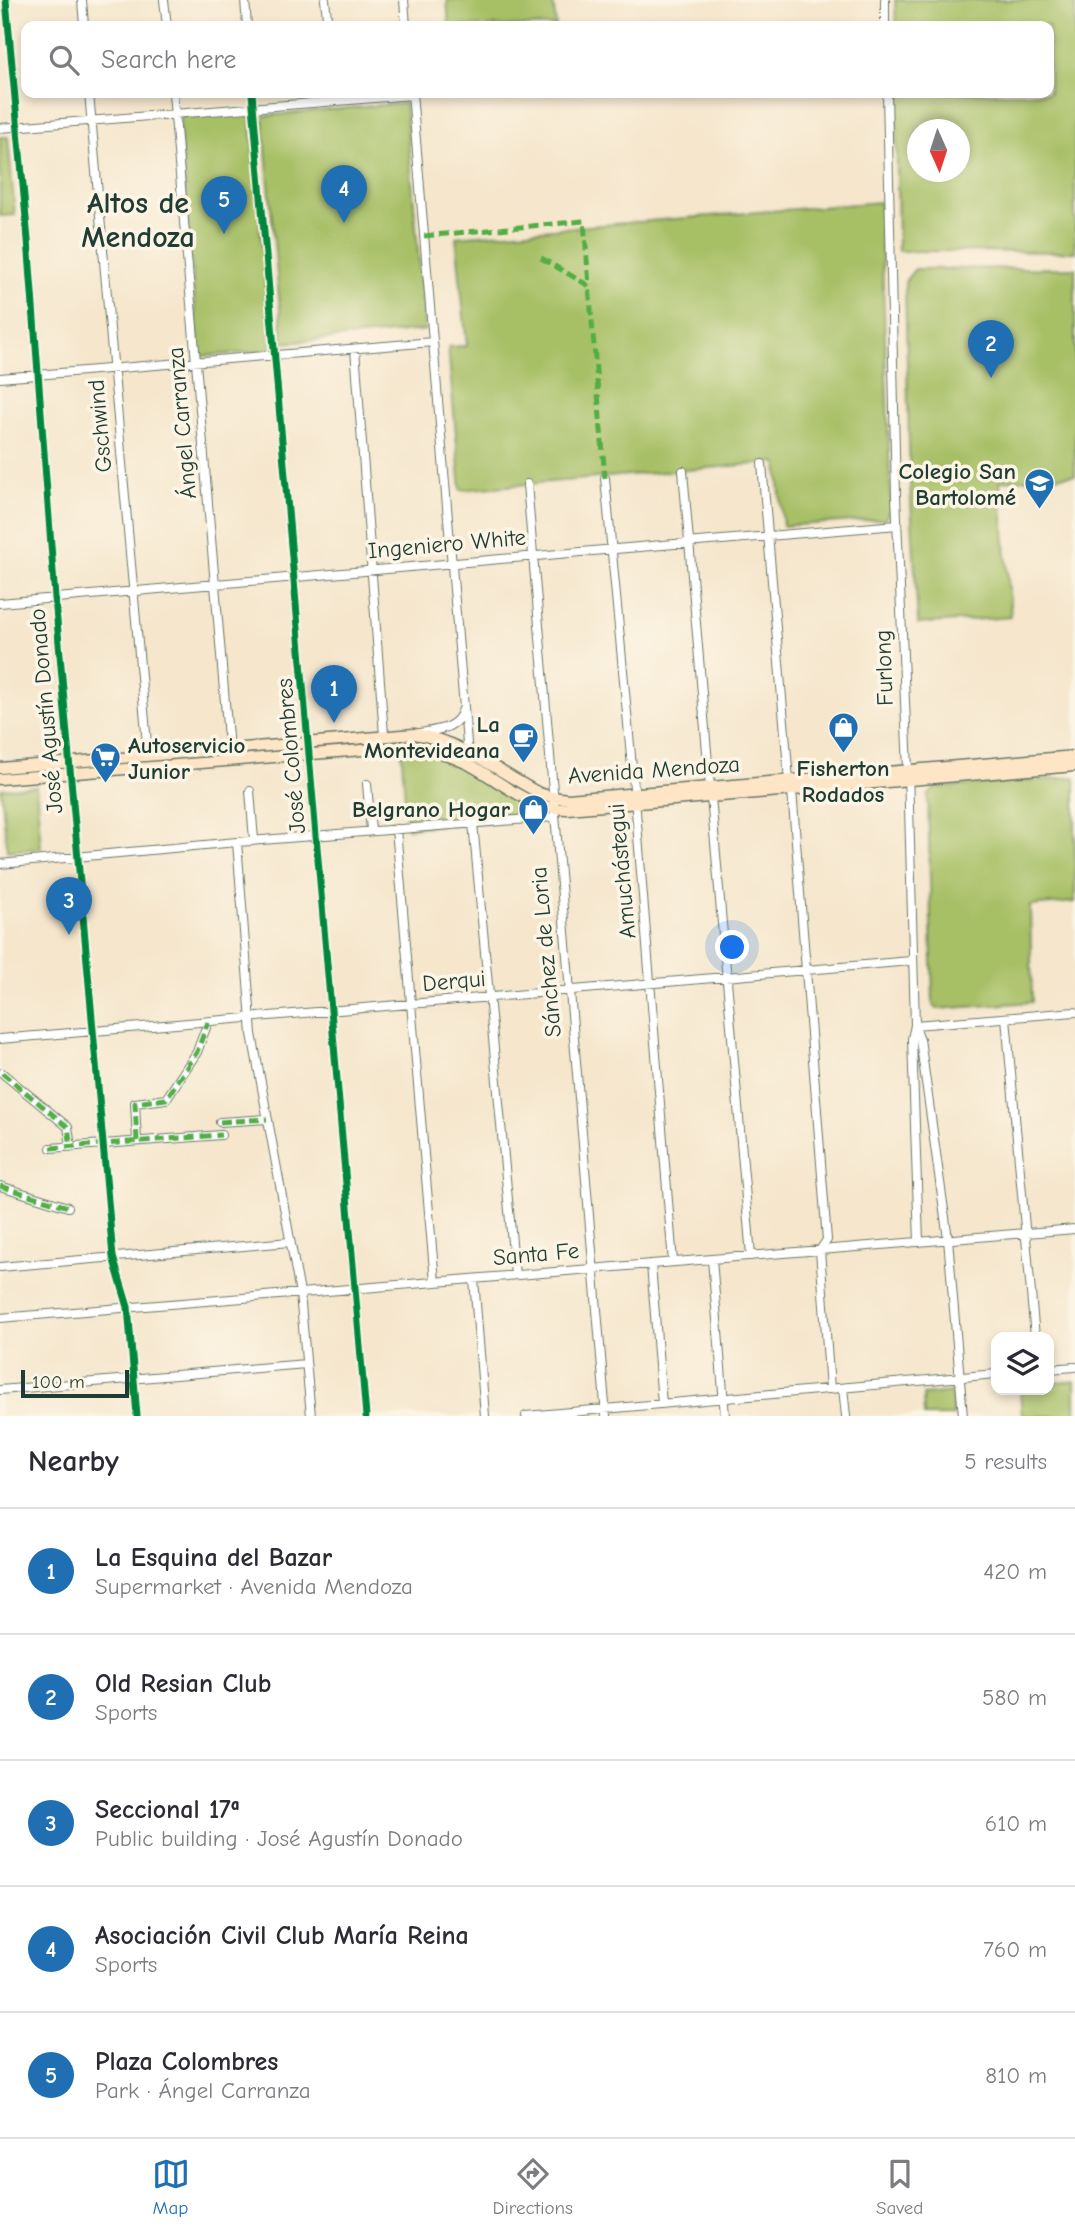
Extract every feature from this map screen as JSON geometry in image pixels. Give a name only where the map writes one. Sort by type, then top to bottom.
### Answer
[{"type":"main road","name":"Avenida Mendoza","points":[[0,768],[71,768],[309,748],[384,735],[414,734],[452,743],[490,763],[553,808]]},
{"type":"main road","name":"Avenida Mendoza","points":[[0,779],[148,755],[229,749],[413,746],[432,749],[469,765],[515,793],[553,808],[635,798],[908,775],[1075,756]]},
{"type":"main road","name":"Avenida Mendoza","points":[[908,775],[1075,766]]},
{"type":"street","name":"José Agustín Donado","points":[[6,0],[113,1257],[128,1307],[137,1416]]},
{"type":"street","points":[[82,0],[84,21]]},
{"type":"street","points":[[164,0],[166,21]]},
{"type":"street","points":[[245,0],[247,21]]},
{"type":"street","points":[[325,0],[327,21]]},
{"type":"street","points":[[404,0],[406,21]]},
{"type":"street","points":[[885,0],[885,21]]},
{"type":"street","name":"Gschwind","points":[[90,98],[148,755]]},
{"type":"street","name":"Ángel Carranza","points":[[173,98],[229,749]]},
{"type":"street","name":"José Colombres","points":[[252,98],[366,1416]]},
{"type":"street","points":[[0,128],[253,107],[325,98]]},
{"type":"street","points":[[412,98],[469,765]]},
{"type":"street","name":"Furlong","points":[[887,98],[919,1242]]},
{"type":"street","points":[[0,379],[433,342]]},
{"type":"street","points":[[355,349],[384,735]]},
{"type":"street","points":[[762,464],[807,970],[827,1240],[820,1250],[830,1389]]},
{"type":"street","points":[[683,471],[751,1256]]},
{"type":"street","name":"Amuchástegui","points":[[606,478],[673,1262]]},
{"type":"street","name":"Sánchez de Loria","points":[[527,484],[605,1413]]},
{"type":"street","name":"Ingeniero White","points":[[0,603],[294,575],[897,525]]},
{"type":"street","points":[[414,734],[451,726],[460,719],[464,707]]},
{"type":"street","points":[[367,784],[371,831]]},
{"type":"street","points":[[250,791],[254,840]]},
{"type":"street","points":[[0,864],[473,823],[553,808]]},
{"type":"street","points":[[473,823],[515,1275]]},
{"type":"street","points":[[396,829],[435,1282]]},
{"type":"street","points":[[237,842],[251,1018],[300,1293],[310,1416]]},
{"type":"street","name":"Derqui","points":[[0,1039],[911,961]]},
{"type":"street","points":[[963,1416],[947,1239],[920,1039],[915,1025],[1075,1012]]},
{"type":"street","points":[[1006,1018],[1034,1332]]},
{"type":"street","points":[[137,1141],[135,1103],[166,1099],[197,1052],[208,1021]]},
{"type":"street","points":[[2,1073],[68,1127],[71,1147]]},
{"type":"street","points":[[220,1122],[267,1119]]},
{"type":"street","points":[[51,1148],[221,1135]]},
{"type":"street","points":[[0,1186],[68,1207]]},
{"type":"street","name":"Santa Fe","points":[[0,1318],[1075,1229]]},
{"type":"street","points":[[0,1267],[290,1242]]},
{"type":"street","points":[[712,1259],[724,1416]]},
{"type":"street","points":[[651,1264],[662,1404]]},
{"type":"street","points":[[474,1279],[485,1416]]},
{"type":"street","points":[[0,1390],[306,1364]]},
{"type":"street","points":[[1054,1369],[1075,1367]]},
{"type":"street","points":[[526,1416],[605,1413],[662,1404],[991,1374]]},
{"type":"street","points":[[843,1388],[846,1416]]},
{"type":"green space","points":[[447,0],[553,0],[555,21],[449,21]]},
{"type":"green space","points":[[895,0],[1075,0],[1075,252],[898,251],[896,98],[1054,98],[1054,21],[896,21]]},
{"type":"green space","points":[[405,103],[425,330],[283,343],[263,116]]},
{"type":"green space","points":[[247,111],[250,113],[271,347],[267,351],[202,356],[199,354],[179,121],[182,116]]},
{"type":"green space","points":[[0,137],[8,137],[15,215],[0,216]]},
{"type":"green space","points":[[880,202],[891,508],[885,519],[783,526],[777,462],[461,490],[448,347],[467,346],[456,237]]},
{"type":"green space","points":[[1075,268],[1075,475],[1000,481],[1011,617],[918,624],[910,485],[905,281],[915,269]]},
{"type":"green space","points":[[401,746],[432,749],[553,809],[554,817],[407,828]]},
{"type":"green space","points":[[1075,777],[1075,902],[1030,906],[1032,1002],[938,1009],[933,1004],[928,796],[935,788]]},
{"type":"green space","points":[[36,786],[41,848],[7,851],[1,789]]},
{"type":"green space","points":[[1075,1381],[1075,1416],[1022,1416],[1020,1395],[1054,1395],[1054,1383]]},
{"type":"green space","points":[[951,1392],[953,1416],[924,1416],[923,1395]]},
{"type":"marked path","points":[[424,236],[584,221],[589,286]]},
{"type":"marked path","points":[[541,258],[589,286],[605,478]]},
{"type":"marked path","points":[[137,1141],[135,1103],[166,1099],[197,1052],[208,1022]]},
{"type":"marked path","points":[[2,1073],[68,1127],[71,1147]]},
{"type":"marked path","points":[[220,1122],[267,1119]]},
{"type":"marked path","points":[[51,1148],[221,1135]]},
{"type":"marked path","points":[[0,1186],[68,1207]]},
{"type":"cycle path","points":[[6,0],[113,1257],[128,1307],[137,1416]]},
{"type":"cycle path","points":[[252,98],[366,1416]]},
{"type":"place","name":"Asociación Civil Club María Reina","points":[[344,223]]},
{"type":"place","name":"Plaza Colombres","points":[[224,234]]},
{"type":"place","name":"Old Resian Club","points":[[991,378]]},
{"type":"place","name":"Colegio San Bartolomé","points":[[1039,511]]},
{"type":"place","name":"La Esquina del Bazar","points":[[334,723]]},
{"type":"place","name":"Fisherton Rodados","points":[[843,754]]},
{"type":"place","name":"La Montevideana","points":[[523,764]]},
{"type":"place","name":"Autoservicio Junior","points":[[105,785]]},
{"type":"place","name":"Belgrano Hogar","points":[[533,836]]},
{"type":"place","name":"Seccional 17ª","points":[[69,935]]},
{"type":"district","name":"Altos de Mendoza","points":[[138,220]]}]
